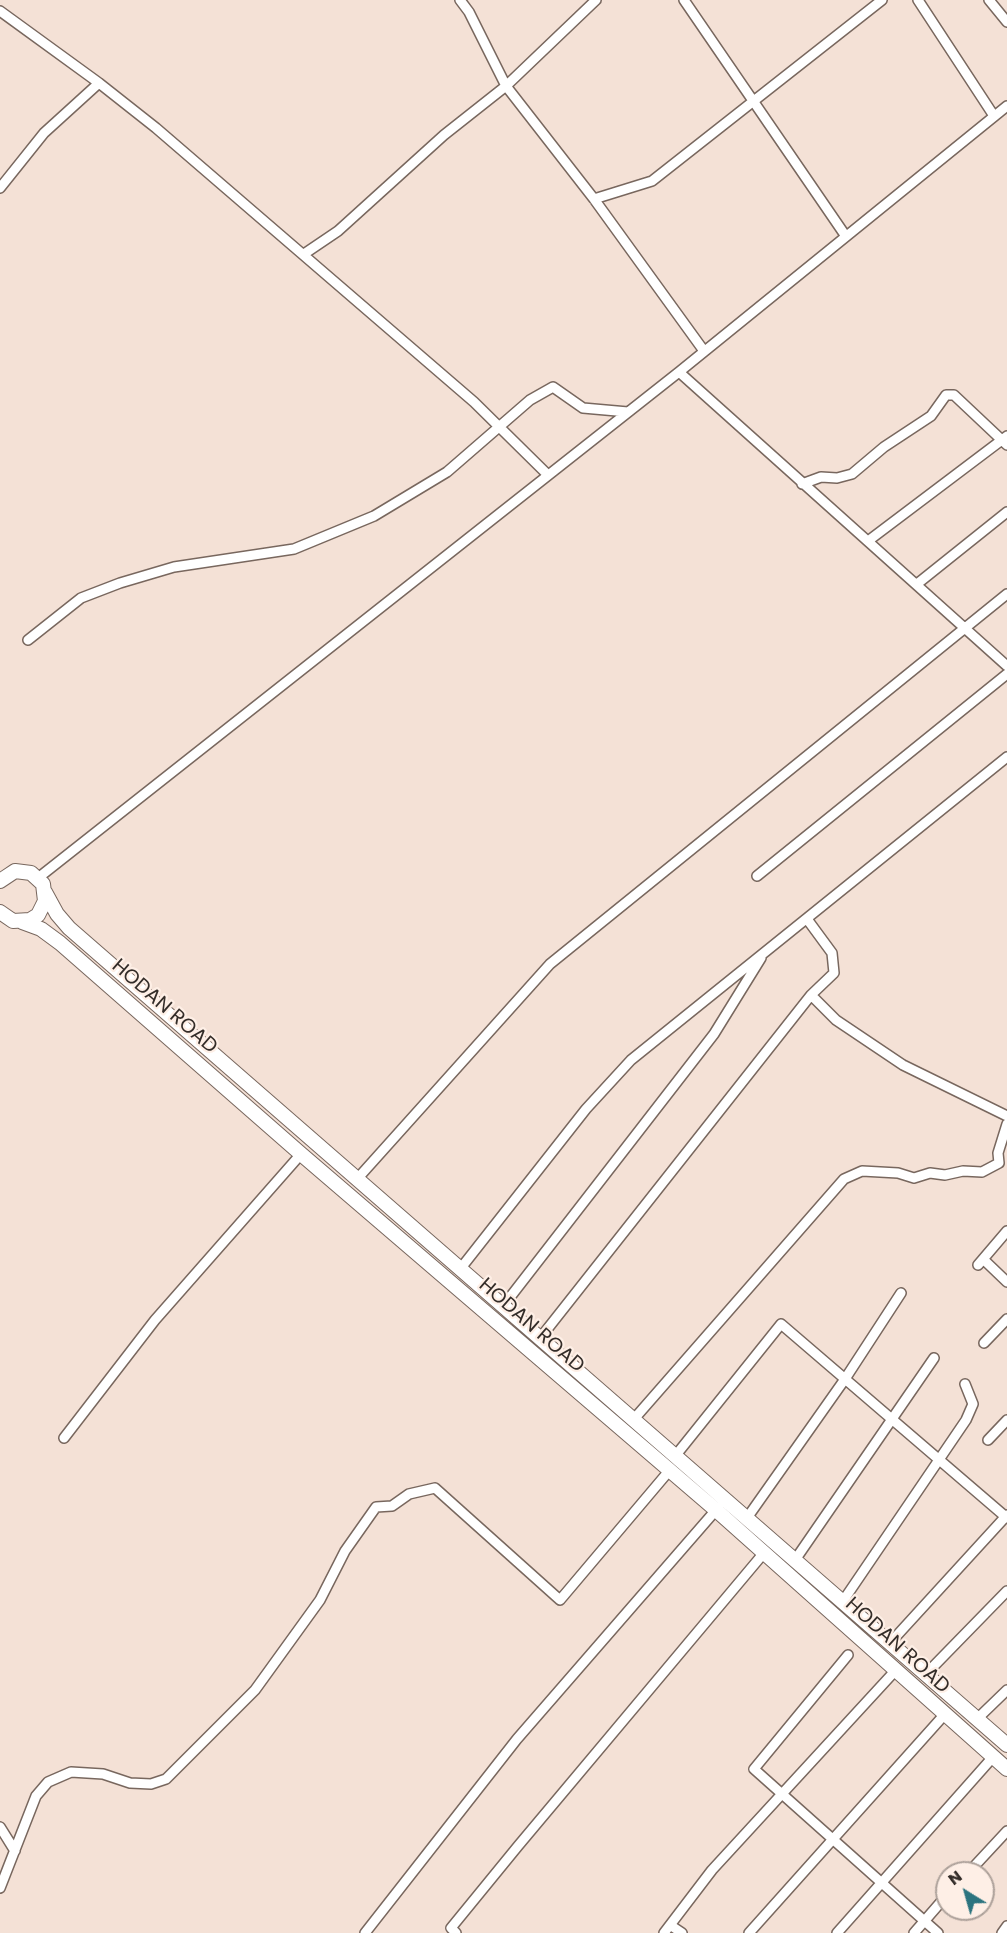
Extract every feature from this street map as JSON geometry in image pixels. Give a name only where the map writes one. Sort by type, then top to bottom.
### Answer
[{"type":"main road","points":[[0,863],[15,871],[31,873],[38,878]]},
{"type":"main road","points":[[0,881],[15,871]]},
{"type":"main road","name":"HODAN ROAD","points":[[38,878],[57,914],[69,928],[1007,1745]]},
{"type":"main road","points":[[22,922],[38,915],[43,908],[45,892]]},
{"type":"main road","name":"HODAN ROAD","points":[[0,912],[13,921],[41,929],[60,943],[301,1154],[716,1510],[1007,1769]]},
{"type":"street","points":[[460,0],[469,12],[506,86],[594,199],[704,351]]},
{"type":"street","points":[[304,254],[338,231],[444,135],[506,86],[596,0]]},
{"type":"street","points":[[684,0],[844,235]]},
{"type":"street","points":[[594,199],[652,181],[882,0]]},
{"type":"street","points":[[918,0],[994,116]]},
{"type":"street","points":[[989,0],[1007,22]]},
{"type":"street","points":[[0,11],[99,83],[304,254],[501,428],[548,475]]},
{"type":"street","points":[[0,188],[44,133],[99,83]]},
{"type":"street","points":[[38,878],[679,372],[844,235],[1007,106]]},
{"type":"street","points":[[679,372],[1007,666]]},
{"type":"street","points":[[28,640],[81,598],[120,583],[174,567],[294,549],[374,516],[447,472],[501,428],[530,400],[553,387],[583,408],[628,412]]},
{"type":"street","points":[[802,484],[821,477],[837,478],[852,474],[884,447],[931,416],[946,395],[954,395],[1005,440],[868,542]]},
{"type":"street","points":[[917,584],[1007,512]]},
{"type":"street","points":[[358,1178],[463,1064],[550,964],[1007,594]]},
{"type":"street","points":[[757,876],[1007,674]]},
{"type":"street","points":[[461,1268],[586,1109],[631,1059],[1007,757]]},
{"type":"street","points":[[541,1337],[811,995],[834,973],[832,953],[807,919]]},
{"type":"street","points":[[504,1305],[714,1034],[765,953]]},
{"type":"street","points":[[811,995],[836,1020],[903,1065],[1007,1116]]},
{"type":"street","points":[[634,1419],[844,1179],[862,1171],[898,1173],[914,1178],[930,1173],[945,1175],[963,1171],[982,1172],[999,1163],[998,1153],[1007,1124]]},
{"type":"street","points":[[64,1438],[155,1320],[301,1154]]},
{"type":"street","points":[[1007,1231],[980,1262],[1007,1282]]},
{"type":"street","points":[[747,1518],[845,1379],[902,1293]]},
{"type":"street","points":[[984,1343],[1007,1319]]},
{"type":"street","points":[[676,1455],[781,1324],[1006,1517],[890,1643]]},
{"type":"street","points":[[795,1560],[893,1421],[934,1358]]},
{"type":"street","points":[[843,1601],[966,1420],[973,1404],[965,1384]]},
{"type":"street","points":[[988,1440],[1007,1420]]},
{"type":"street","points":[[0,1888],[36,1796],[48,1782],[72,1773],[103,1774],[130,1783],[151,1784],[166,1779],[255,1689],[320,1600],[345,1551],[376,1507],[392,1506],[409,1494],[435,1488],[560,1600],[669,1471]]},
{"type":"street","points":[[365,1933],[517,1739],[716,1510]]},
{"type":"street","points":[[456,1933],[451,1928],[763,1554]]},
{"type":"street","points":[[926,1674],[1007,1591]]},
{"type":"street","points":[[848,1655],[754,1768],[938,1933]]},
{"type":"street","points":[[682,1933],[667,1929],[712,1870],[896,1671]]},
{"type":"street","points":[[977,1719],[1007,1690]]},
{"type":"street","points":[[749,1933],[945,1714]]},
{"type":"street","points":[[837,1933],[993,1757]]},
{"type":"street","points":[[0,1827],[15,1851]]},
{"type":"street","points":[[979,1861],[1007,1831]]},
{"type":"street","points":[[914,1933],[935,1909]]},
{"type":"street","points":[[1002,1933],[1007,1926]]}]
